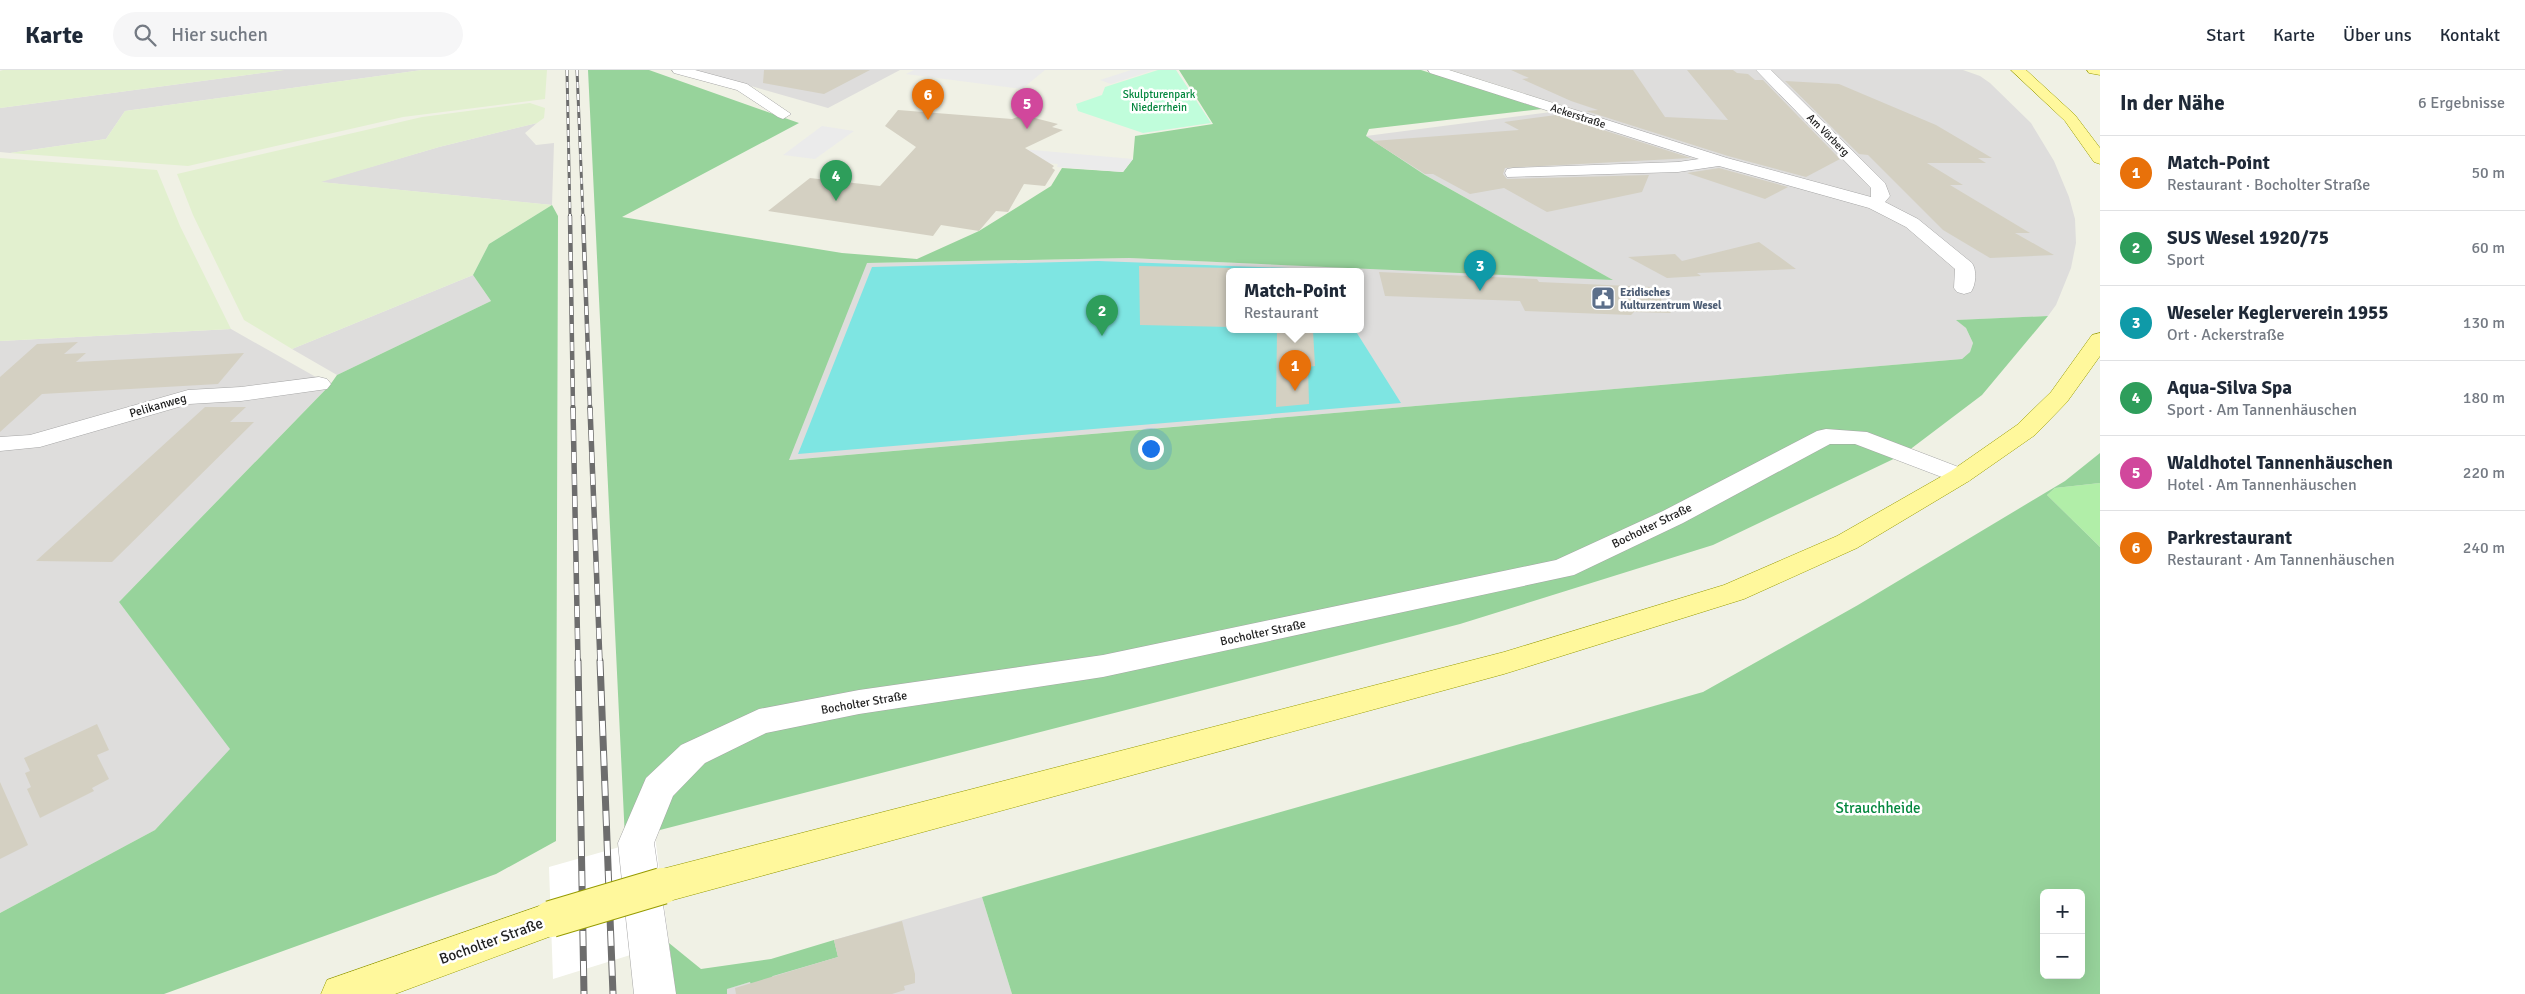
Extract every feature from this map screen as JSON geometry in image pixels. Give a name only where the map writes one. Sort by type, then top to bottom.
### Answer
[{"type":"main road","points":[[2018,70],[2070,118],[2100,159]]},
{"type":"main road","points":[[2094,70],[2100,70]]},
{"type":"main road","name":"Bocholter Straße","points":[[342,994],[550,919],[662,886],[1504,663],[1626,627],[1734,592],[1847,542],[1960,476],[2032,423],[2059,397],[2100,340]]},
{"type":"street","points":[[679,70],[742,87],[783,114]]},
{"type":"street","name":"Ackerstraße","points":[[1435,70],[1721,161],[1875,204],[1912,222],[1965,267],[1964,288]]},
{"type":"street","name":"Am Vörberg","points":[[1763,70],[1879,187],[1881,196],[1875,204]]},
{"type":"street","name":"Ackerstraße","points":[[1513,173],[1678,167],[1721,161]]},
{"type":"street","name":"Pelikanweg","points":[[0,444],[31,442],[188,396],[241,394],[319,384]]},
{"type":"street","name":"Bocholter Straße","points":[[655,994],[636,843],[658,788],[693,754],[759,722],[859,702],[1103,666],[1564,568],[1673,517],[1826,436],[1858,437],[1960,476]]},
{"type":"shaded area","points":[[284,70],[422,70],[125,111],[106,139],[10,153],[0,152],[0,108]]},
{"type":"shaded area","points":[[695,70],[900,70],[828,108]]},
{"type":"shaded area","points":[[914,70],[1045,70],[1022,89],[906,74]]},
{"type":"shaded area","points":[[1131,70],[1154,70],[1111,84],[1100,80]]},
{"type":"shaded area","points":[[1451,70],[1963,70],[1980,76],[1990,83],[2031,123],[2054,161],[2069,197],[2075,219],[2076,243],[2071,268],[2056,305],[2048,316],[1957,320],[1966,328],[1973,343],[1970,352],[1962,359],[788,460],[866,263],[1129,258],[1359,268],[1226,268],[1226,333],[1364,333],[1364,268],[1611,279],[1425,175],[1366,136],[1574,109]]},
{"type":"shaded area","points":[[537,123],[525,133],[536,145],[554,143],[552,205],[319,182],[439,147]]},
{"type":"shaded area","points":[[822,126],[854,131],[815,159],[783,155]]},
{"type":"shaded area","points":[[1000,147],[1133,159],[1123,172],[1057,167],[1058,164],[1031,162]]},
{"type":"shaded area","points":[[1098,261],[1289,268],[1226,268],[1226,333],[1357,333],[1401,403],[798,454],[872,267]]},
{"type":"shaded area","points":[[473,275],[491,301],[337,375],[292,349]]},
{"type":"shaded area","points":[[231,329],[330,385],[119,602],[231,749],[155,830],[0,913],[0,341]]},
{"type":"shaded area","points":[[982,897],[1012,994],[727,994],[726,989],[837,957],[834,940]]},
{"type":"green space","points":[[284,70],[0,108],[0,71]]},
{"type":"green space","points":[[422,70],[547,70],[545,99],[403,117],[188,166],[10,153],[106,139],[125,111]]},
{"type":"green space","points":[[588,70],[649,70],[799,123],[622,217],[842,253],[917,259],[979,231],[1051,186],[1062,168],[1123,172],[1133,159],[1135,136],[1213,124],[1179,70],[1421,70],[1542,109],[1369,129],[1366,136],[1425,175],[1613,280],[1129,258],[867,263],[789,460],[1962,359],[1970,352],[1973,343],[1966,328],[1956,320],[2048,316],[1982,395],[1904,454],[1713,545],[1460,624],[625,839]]},
{"type":"green space","name":"Skulpturenpark Niederrhein","points":[[1158,70],[1176,70],[1211,123],[1143,133],[1078,111],[1076,104],[1102,95],[1105,87]]},
{"type":"green space","points":[[530,103],[545,108],[544,118],[537,123],[439,147],[321,182],[552,205],[489,244],[473,275],[292,349],[244,320],[193,215],[177,174],[422,117]]},
{"type":"green space","points":[[0,158],[157,170],[180,226],[231,329],[0,341]]},
{"type":"green space","points":[[552,205],[558,216],[556,841],[496,874],[164,994],[0,994],[0,913],[155,830],[230,749],[119,602],[330,385],[337,375],[491,301],[473,275],[489,244]]},
{"type":"green space","name":"Strauchheide","points":[[2100,453],[2100,483],[2055,488],[2047,495],[2100,547],[2100,994],[1012,994],[982,897],[1703,692],[1858,605],[2065,481]]},
{"type":"green space","points":[[2100,483],[2100,547],[2047,495],[2055,488]]},
{"type":"green space","points":[[834,940],[838,957],[773,976],[754,993],[750,982],[727,989],[727,994],[676,994],[669,943],[701,969],[771,959]]},
{"type":"pier","points":[[655,837],[669,943],[553,979],[549,867]]},
{"type":"building","points":[[764,70],[870,70],[824,94],[763,83]]},
{"type":"building","points":[[1511,70],[1633,70],[1665,117],[1728,120],[1687,70],[1733,70],[1737,73],[1748,74],[1755,80],[1763,80],[1840,159],[1806,177],[1728,156],[1586,111],[1598,110],[1571,101],[1522,79],[1529,78]]},
{"type":"building","points":[[1785,81],[1839,84],[1936,125],[1992,158],[1978,158],[1986,163],[1927,163],[1963,185],[1950,185],[2030,233],[2015,233],[2054,255],[1990,258],[1943,230],[1868,155],[1859,154]]},
{"type":"building","points":[[898,110],[1012,119],[1023,115],[1058,124],[1052,127],[1063,130],[1025,148],[1054,166],[1052,168],[1055,170],[1045,186],[1024,184],[1008,212],[996,211],[979,231],[941,225],[933,236],[768,211],[810,178],[880,186],[916,147],[885,126]]},
{"type":"building","points":[[1556,115],[1691,158],[1505,168],[1503,174],[1507,179],[1649,175],[1642,192],[1547,212],[1504,188],[1470,194],[1433,174],[1425,174],[1373,141],[1519,130],[1504,122]]},
{"type":"building","points":[[1719,168],[1788,187],[1765,199],[1687,173]]},
{"type":"building","points":[[1759,242],[1796,269],[1697,273],[1701,276],[1667,278],[1628,257],[1675,254],[1682,261]]},
{"type":"building","points":[[1139,266],[1230,268],[1226,268],[1226,327],[1140,325]]},
{"type":"building","points":[[1379,272],[1537,279],[1539,282],[1652,287],[1671,313],[1634,312],[1631,315],[1525,311],[1520,301],[1385,296]]},
{"type":"building","points":[[1277,333],[1313,333],[1315,366],[1308,367],[1309,404],[1276,407]]},
{"type":"building","points":[[78,342],[64,354],[86,353],[76,362],[244,353],[218,384],[42,394],[0,432],[0,377],[37,344]]},
{"type":"building","points":[[205,407],[246,407],[230,422],[254,422],[112,562],[36,561]]},
{"type":"building","points":[[97,724],[109,750],[97,755],[109,779],[92,788],[94,791],[40,818],[27,789],[31,787],[25,773],[30,771],[24,758]]},
{"type":"building","points":[[0,782],[28,845],[0,859]]},
{"type":"building","points":[[902,921],[915,974],[915,983],[904,986],[905,990],[892,994],[736,994],[735,988],[838,957],[834,940]]},
{"type":"railway","points":[[567,70],[570,217]]},
{"type":"railway","points":[[577,70],[583,217]]},
{"type":"railway","points":[[570,216],[573,409]]},
{"type":"railway","points":[[583,216],[590,409]]},
{"type":"railway","points":[[573,408],[578,662]]},
{"type":"railway","points":[[590,408],[600,662]]},
{"type":"railway","points":[[578,661],[584,994]]},
{"type":"railway","points":[[600,661],[613,994]]},
{"type":"place","name":"Parkrestaurant","points":[[928,120]]},
{"type":"place","name":"Waldhotel Tannenhäuschen","points":[[1027,129]]},
{"type":"place","name":"Aqua-Silva Spa","points":[[836,201]]},
{"type":"place","name":"Weseler Keglerverein 1955","points":[[1480,291]]},
{"type":"place","name":"Ezidisches Kulturzentrum Wesel","points":[[1603,298]]},
{"type":"place","name":"SUS Wesel 1920/75","points":[[1102,336]]},
{"type":"place","name":"Match-Point","points":[[1295,391]]}]
